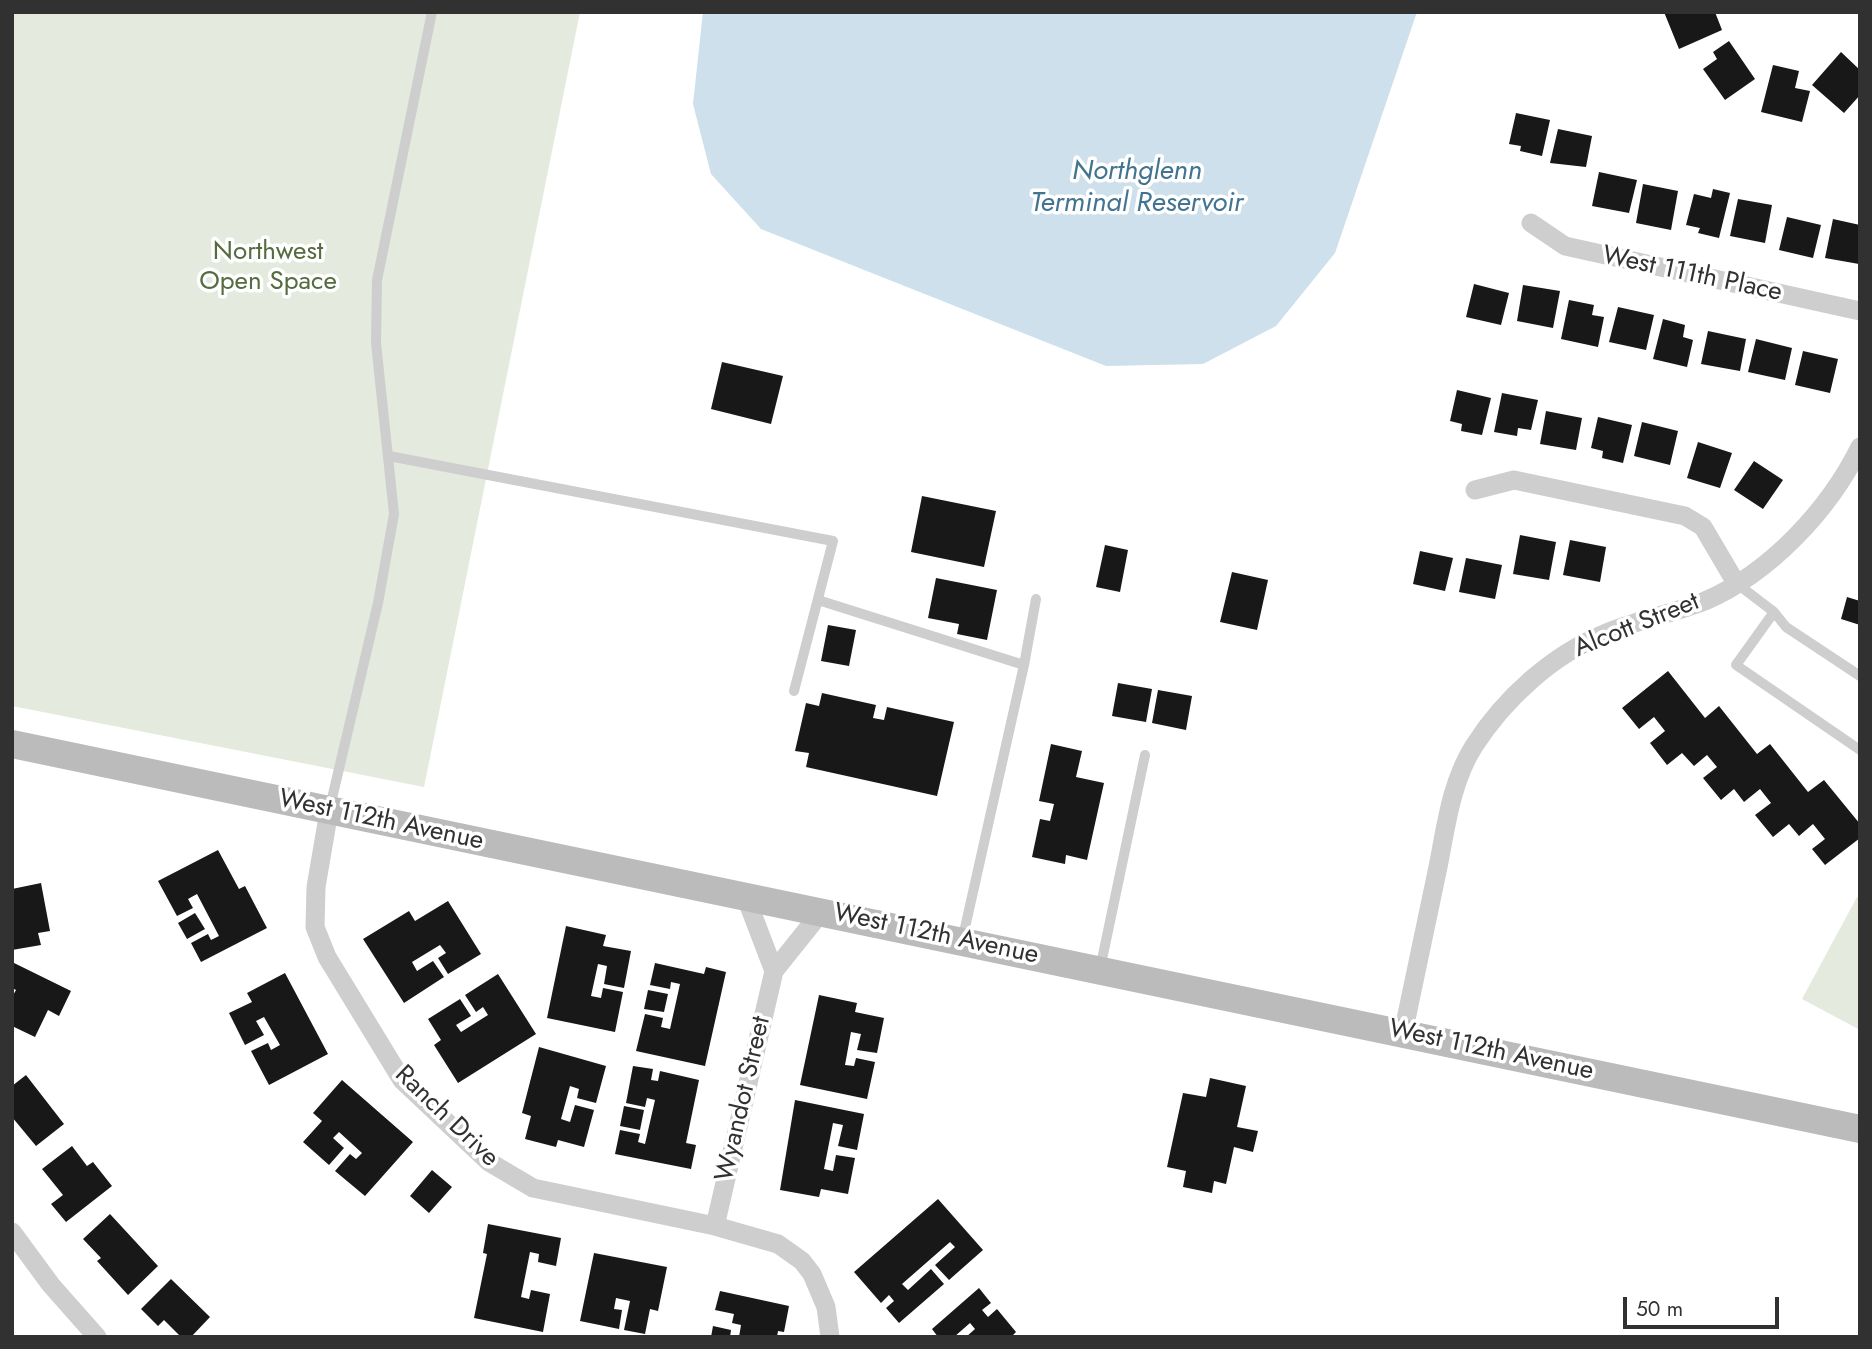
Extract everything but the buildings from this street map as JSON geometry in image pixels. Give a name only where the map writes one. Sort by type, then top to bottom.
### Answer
[{"type":"main road","name":"West 112th Avenue","points":[[12,744],[1860,1129]]},
{"type":"street","name":"West 111th Place","points":[[1531,223],[1565,246],[1860,311]]},
{"type":"street","name":"Alcott Street","points":[[1404,1033],[1449,814],[1460,775],[1474,747],[1533,678],[1576,647],[1604,634],[1706,600],[1762,567],[1792,539],[1842,482],[1860,447]]},
{"type":"street","points":[[1475,490],[1514,480],[1685,516],[1708,533],[1736,583]]},
{"type":"street","name":"Ranch Drive","points":[[329,811],[316,887],[315,927],[333,967],[402,1080],[489,1163],[533,1188],[763,1238],[802,1261],[822,1294],[830,1337]]},
{"type":"street","points":[[745,895],[774,971]]},
{"type":"street","name":"Wyandot Street","points":[[715,1226],[774,971],[822,911]]},
{"type":"street","points":[[12,1232],[51,1285],[97,1337]]},
{"type":"lane","points":[[329,811],[377,603],[394,514],[376,343],[377,280],[432,12]]},
{"type":"lane","points":[[389,456],[833,541],[794,691]]},
{"type":"lane","points":[[1736,583],[1774,612],[1786,627],[1860,676]]},
{"type":"lane","points":[[962,941],[1024,665],[1036,599]]},
{"type":"lane","points":[[818,600],[1024,665]]},
{"type":"lane","points":[[1774,612],[1736,665],[1860,750]]},
{"type":"lane","points":[[1100,970],[1145,755]]},
{"type":"green space","name":"Northwest Open Space","points":[[12,12],[580,12],[424,787],[12,706]]},
{"type":"green space","points":[[1857,897],[1860,899],[1860,1030],[1802,999]]},
{"type":"water","name":"Northglenn Terminal Reservoir","points":[[703,12],[1417,12],[1335,253],[1276,326],[1203,364],[1106,366],[761,229],[711,174],[693,104]]}]
